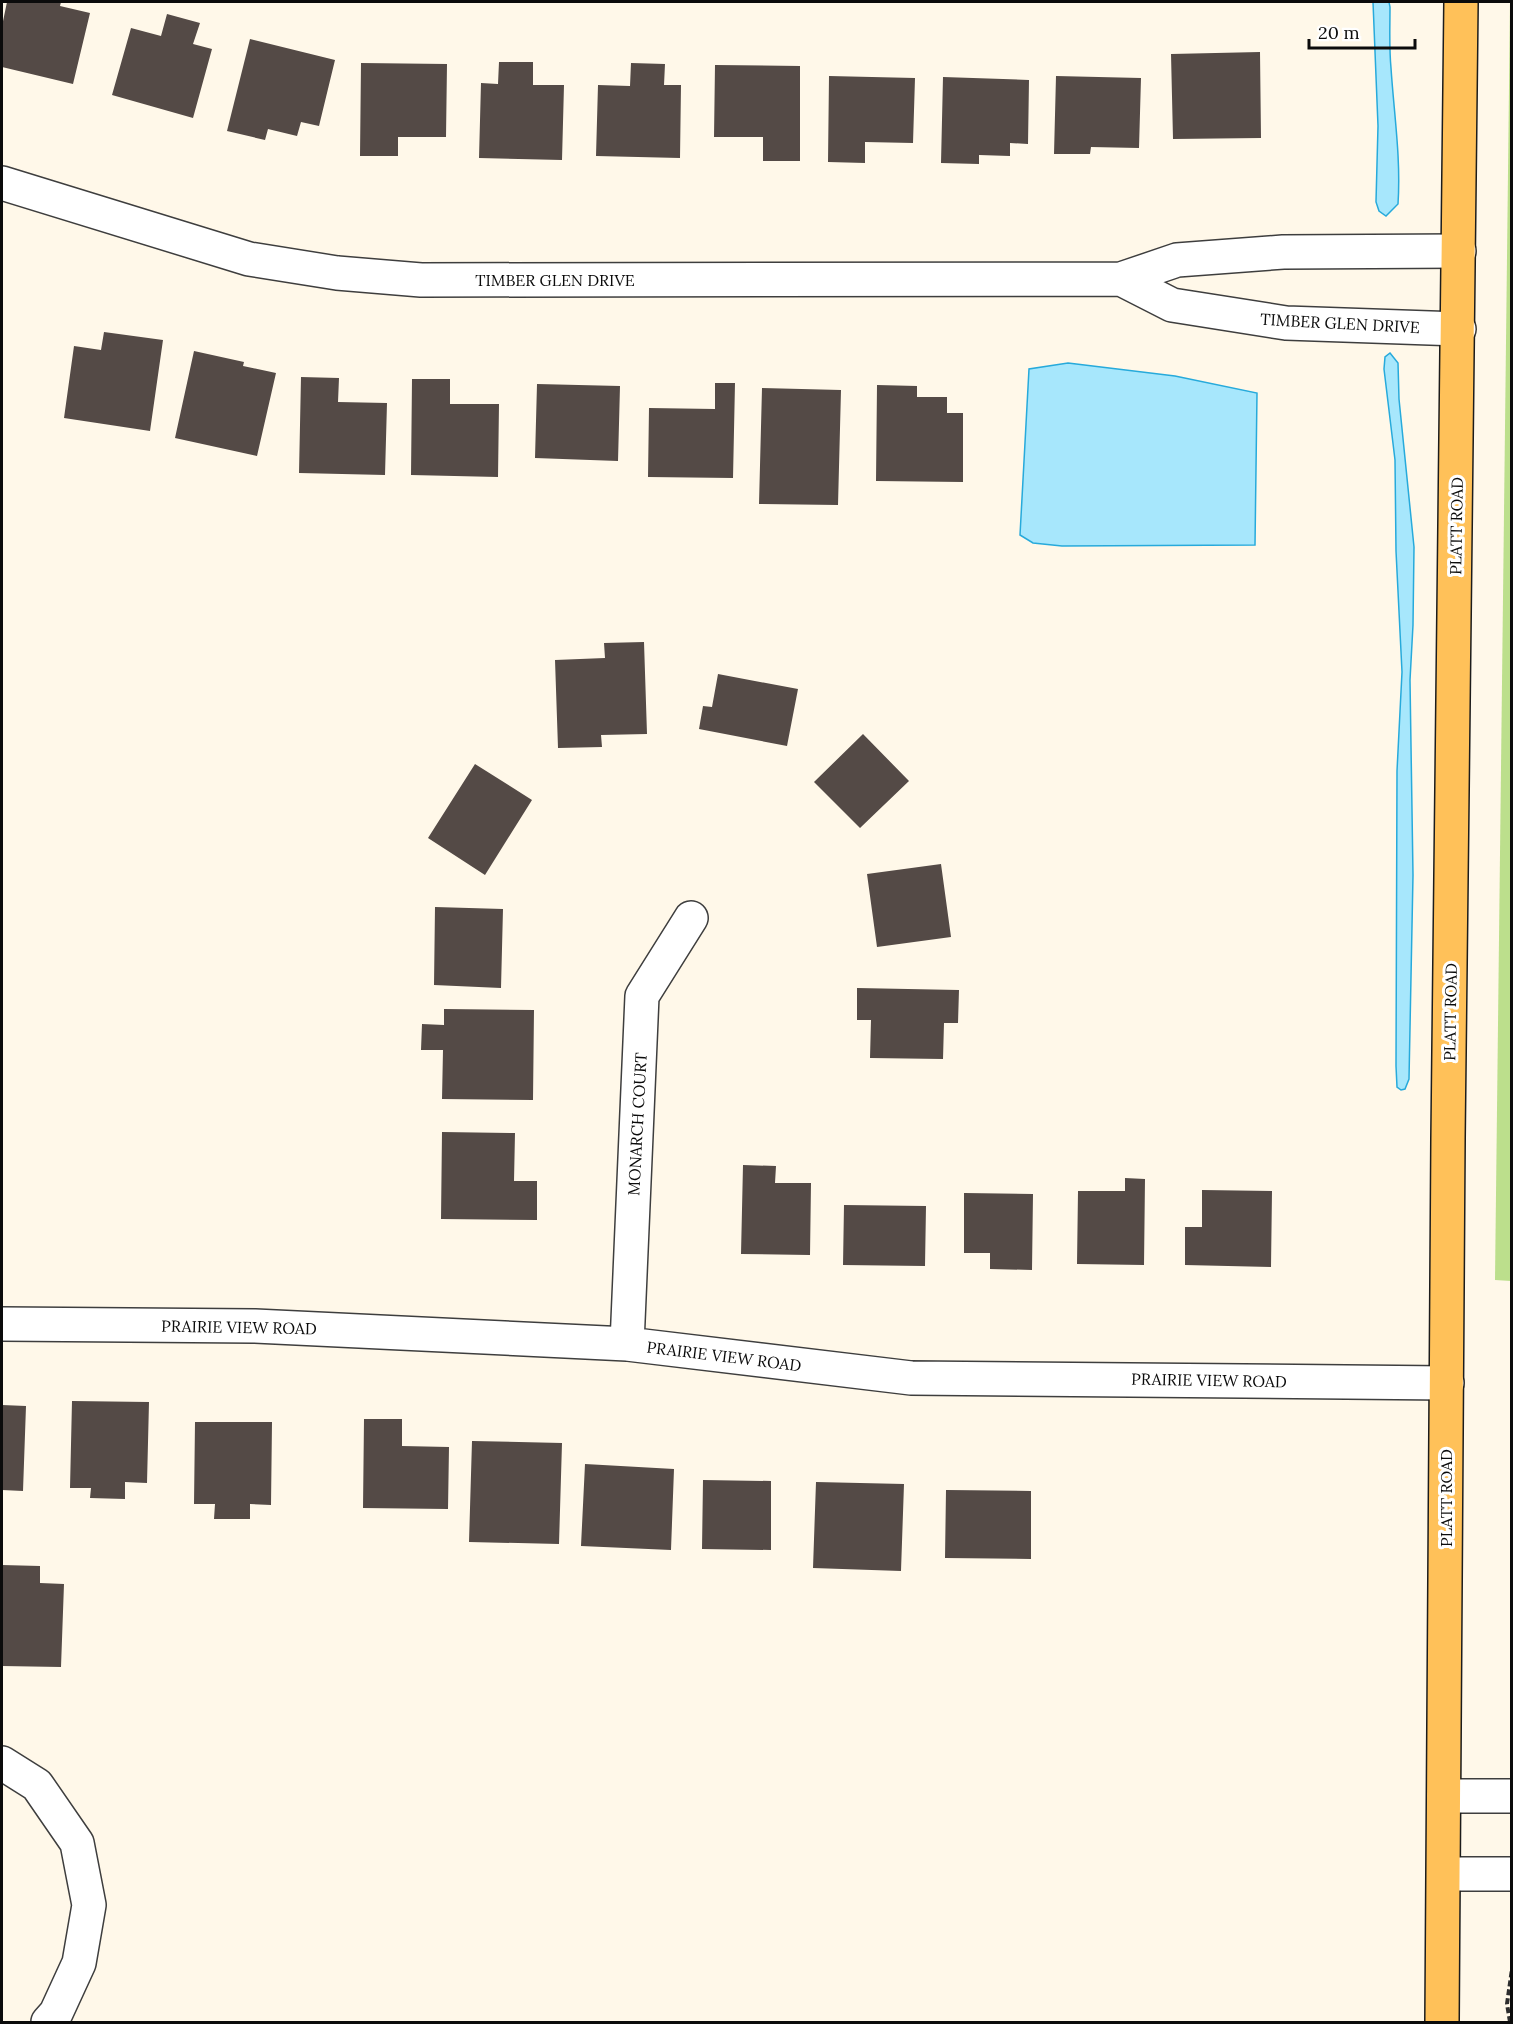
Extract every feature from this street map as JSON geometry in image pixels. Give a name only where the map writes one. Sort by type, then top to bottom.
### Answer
[{"type":"main road","name":"PLATT ROAD","points":[[1442,2022],[1461,2]]},
{"type":"street","name":"TIMBER GLEN DRIVE","points":[[2,183],[249,259],[337,273],[421,280],[1121,279],[1177,260],[1283,252],[1459,250]]},
{"type":"street","name":"TIMBER GLEN DRIVE","points":[[1121,279],[1172,305],[1286,323],[1459,329]]},
{"type":"street","name":"MONARCH COURT","points":[[627,1344],[642,996],[691,918]]},
{"type":"street","name":"PRAIRIE VIEW ROAD","points":[[2,1324],[255,1326],[627,1344],[911,1378],[1447,1383]]},
{"type":"street","points":[[2,1763],[37,1785],[76,1843],[88,1905],[80,1963],[57,2013],[48,2022]]},
{"type":"street","points":[[1444,1796],[1512,1796]]},
{"type":"street","points":[[1444,1874],[1512,1874]]},
{"type":"path","points":[[1510,2022],[1507,2004],[1512,1969]]},
{"type":"green space","points":[[1510,2],[1512,2],[1511,1281],[1495,1280]]},
{"type":"water","points":[[1373,2],[1389,2],[1390,7],[1390,53],[1399,187],[1398,204],[1386,216],[1379,211],[1376,202],[1378,126]]},
{"type":"water","points":[[1390,353],[1398,363],[1399,399],[1414,547],[1410,680],[1413,875],[1409,1079],[1405,1089],[1401,1090],[1397,1087],[1396,1066],[1397,771],[1402,672],[1396,551],[1395,460],[1384,369],[1385,357]]},
{"type":"water","points":[[1068,363],[1175,376],[1257,393],[1255,545],[1062,546],[1033,543],[1020,535],[1029,369]]},
{"type":"building","points":[[7,2],[61,2],[60,6],[90,13],[73,84],[2,67],[2,26]]},
{"type":"building","points":[[167,14],[200,23],[193,44],[212,49],[193,118],[112,95],[131,28],[161,36]]},
{"type":"building","points":[[250,39],[335,60],[319,126],[301,122],[297,136],[268,129],[265,140],[227,131]]},
{"type":"building","points":[[1260,52],[1261,138],[1173,139],[1171,54]]},
{"type":"building","points":[[499,62],[533,62],[533,85],[564,85],[562,160],[479,158],[481,83],[498,84]]},
{"type":"building","points":[[361,63],[447,64],[446,137],[398,137],[398,156],[360,156]]},
{"type":"building","points":[[631,63],[665,64],[664,85],[681,85],[680,158],[596,156],[598,85],[630,86]]},
{"type":"building","points":[[715,65],[800,66],[800,161],[763,161],[763,137],[714,137]]},
{"type":"building","points":[[829,76],[915,78],[913,143],[865,142],[865,163],[828,162]]},
{"type":"building","points":[[1056,76],[1141,78],[1139,148],[1091,147],[1090,154],[1054,154]]},
{"type":"building","points":[[943,77],[1029,80],[1028,144],[1010,143],[1010,156],[979,155],[979,164],[941,163]]},
{"type":"building","points":[[104,332],[163,340],[150,431],[64,418],[74,346],[101,350]]},
{"type":"building","points":[[194,351],[244,362],[243,366],[276,373],[257,456],[175,438]]},
{"type":"building","points":[[301,377],[339,378],[338,402],[387,403],[385,475],[299,473]]},
{"type":"building","points":[[412,379],[450,379],[450,404],[499,404],[498,477],[411,475]]},
{"type":"building","points":[[715,383],[735,383],[733,478],[648,477],[649,408],[715,409]]},
{"type":"building","points":[[537,384],[620,386],[618,461],[535,458]]},
{"type":"building","points":[[877,385],[917,386],[917,397],[947,397],[947,413],[963,413],[963,482],[876,481]]},
{"type":"building","points":[[762,388],[841,390],[838,505],[759,504]]},
{"type":"building","points":[[644,642],[647,734],[601,735],[602,747],[558,748],[555,660],[605,658],[604,643]]},
{"type":"building","points":[[718,674],[798,689],[787,746],[699,729],[703,706],[712,707]]},
{"type":"building","points":[[863,734],[909,781],[860,828],[814,782]]},
{"type":"building","points":[[475,764],[532,800],[485,875],[428,838]]},
{"type":"building","points":[[941,864],[951,937],[877,947],[867,874]]},
{"type":"building","points":[[435,907],[503,909],[501,988],[434,985]]},
{"type":"building","points":[[857,988],[959,990],[958,1023],[944,1023],[943,1059],[870,1058],[871,1020],[857,1020]]},
{"type":"building","points":[[444,1009],[534,1010],[533,1100],[442,1099],[443,1050],[421,1050],[422,1024],[444,1025]]},
{"type":"building","points":[[442,1132],[515,1133],[514,1181],[537,1181],[537,1220],[441,1219]]},
{"type":"building","points":[[743,1165],[776,1166],[775,1183],[811,1183],[810,1255],[741,1254]]},
{"type":"building","points":[[1125,1178],[1145,1179],[1144,1265],[1077,1264],[1078,1191],[1125,1191]]},
{"type":"building","points":[[1202,1190],[1272,1191],[1271,1267],[1185,1265],[1185,1227],[1202,1227]]},
{"type":"building","points":[[964,1193],[1033,1194],[1032,1270],[990,1269],[990,1253],[964,1253]]},
{"type":"building","points":[[844,1205],[926,1206],[925,1266],[843,1265]]},
{"type":"building","points":[[72,1401],[149,1402],[147,1483],[125,1482],[125,1499],[90,1498],[91,1488],[70,1488]]},
{"type":"building","points":[[2,1405],[26,1406],[23,1491],[2,1490]]},
{"type":"building","points":[[364,1419],[402,1419],[402,1446],[449,1447],[448,1509],[363,1508]]},
{"type":"building","points":[[195,1422],[272,1422],[271,1505],[250,1504],[250,1519],[214,1519],[215,1504],[194,1504]]},
{"type":"building","points":[[472,1441],[562,1443],[559,1544],[469,1542]]},
{"type":"building","points":[[585,1464],[674,1469],[671,1550],[581,1546]]},
{"type":"building","points":[[703,1480],[771,1481],[771,1550],[702,1549]]},
{"type":"building","points":[[816,1482],[904,1484],[901,1571],[813,1568]]},
{"type":"building","points":[[946,1490],[1031,1491],[1031,1559],[945,1558]]},
{"type":"building","points":[[2,1565],[40,1566],[40,1583],[64,1584],[61,1667],[2,1666]]}]
